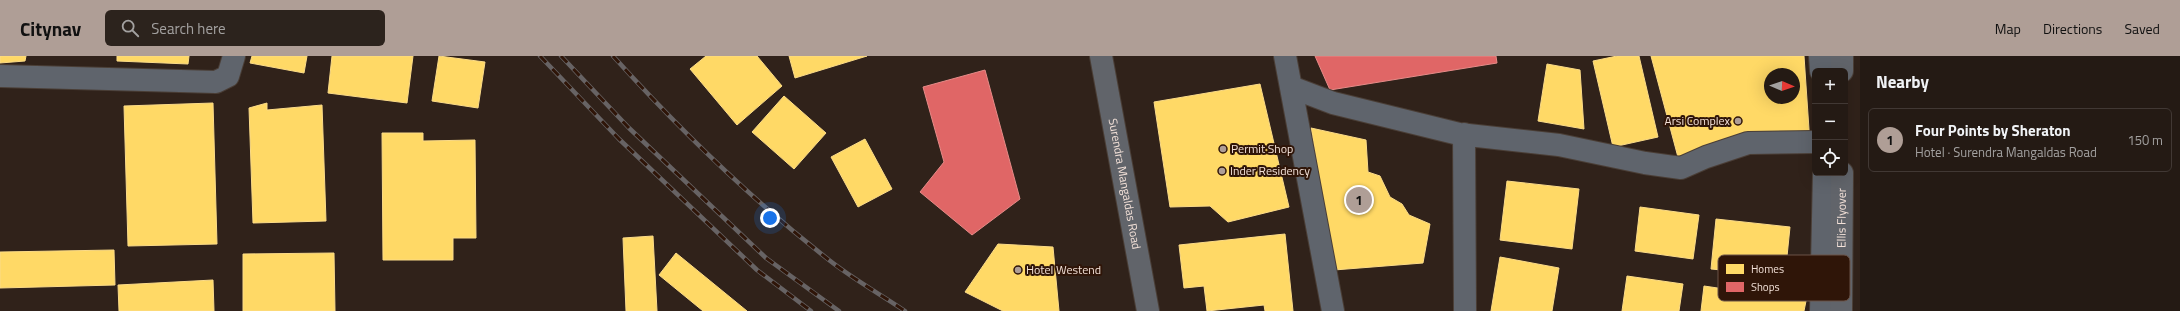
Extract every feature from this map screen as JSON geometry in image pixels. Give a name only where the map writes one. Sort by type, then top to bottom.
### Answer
[{"type":"main road","name":"Surendra Mangaldas Road","points":[[1101,56],[1148,311]]},
{"type":"main road","points":[[1842,56],[1842,68]]},
{"type":"main road","name":"Ellis Flyover","points":[[1842,176],[1842,255]]},
{"type":"street","points":[[0,76],[216,82],[228,76],[234,56]]},
{"type":"street","points":[[1285,56],[1333,311]]},
{"type":"street","points":[[1820,56],[1821,68]]},
{"type":"street","points":[[1291,87],[1333,103],[1464,134],[1559,145],[1645,163],[1681,168],[1706,157],[1748,143],[1812,142]]},
{"type":"street","points":[[1464,134],[1465,311]]},
{"type":"street","points":[[1822,255],[1824,176]]},
{"type":"street","points":[[1821,301],[1821,311]]},
{"type":"building: Homes","points":[[0,56],[26,56],[25,61],[0,63]]},
{"type":"building: Homes","points":[[117,56],[189,56],[188,64],[117,61]]},
{"type":"building: Homes","points":[[252,56],[307,56],[304,73],[250,63]]},
{"type":"building: Homes","points":[[332,56],[413,56],[407,103],[328,93]]},
{"type":"building: Homes","points":[[439,56],[485,62],[478,108],[432,101]]},
{"type":"building: Homes","points":[[706,56],[757,56],[782,86],[737,125],[690,69]]},
{"type":"building: Homes","points":[[789,56],[867,56],[795,78]]},
{"type":"building: Homes","points":[[1617,56],[1639,56],[1658,137],[1613,147],[1593,61]]},
{"type":"building: Homes","name":"Arsi Complex","points":[[1651,56],[1804,56],[1810,144],[1679,161]]},
{"type":"building: Homes","points":[[1547,64],[1580,70],[1584,129],[1538,121]]},
{"type":"building: Homes","name":"Inder Residency","points":[[1260,84],[1289,207],[1228,222],[1210,206],[1170,207],[1154,102]]},
{"type":"building: Homes","points":[[784,96],[826,133],[794,169],[752,132]]},
{"type":"building: Homes","points":[[213,103],[217,244],[128,246],[124,106]]},
{"type":"building: Homes","points":[[267,103],[267,110],[322,105],[326,221],[253,223],[249,108]]},
{"type":"building: Homes","points":[[1311,128],[1366,140],[1368,172],[1380,176],[1390,197],[1402,204],[1409,215],[1430,224],[1423,263],[1334,270]]},
{"type":"building: Homes","points":[[382,133],[423,133],[423,141],[475,140],[476,238],[453,238],[453,260],[383,260]]},
{"type":"building: Homes","points":[[865,139],[892,189],[858,207],[831,157]]},
{"type":"building: Homes","points":[[1507,181],[1579,189],[1572,249],[1500,240]]},
{"type":"building: Homes","points":[[1640,207],[1699,215],[1693,259],[1635,251]]},
{"type":"building: Homes","points":[[1716,219],[1790,227],[1787,255],[1718,255],[1718,270],[1711,269]]},
{"type":"building: Homes","points":[[1285,234],[1293,311],[1265,311],[1264,305],[1207,311],[1204,286],[1184,288],[1179,245]]},
{"type":"building: Homes","points":[[653,236],[657,311],[626,311],[623,238]]},
{"type":"building: Homes","name":"Hotel Westend","points":[[998,244],[1053,247],[1059,311],[1003,311],[965,292]]},
{"type":"building: Homes","points":[[114,250],[115,285],[0,288],[0,252]]},
{"type":"building: Homes","points":[[334,253],[335,311],[243,311],[243,254]]},
{"type":"building: Homes","points":[[676,253],[747,311],[703,311],[659,275]]},
{"type":"building: Homes","points":[[1500,257],[1559,268],[1552,311],[1491,311]]},
{"type":"building: Homes","points":[[1627,276],[1683,284],[1679,311],[1622,311]]},
{"type":"building: Homes","points":[[213,280],[214,311],[119,311],[118,285]]},
{"type":"building: Homes","points":[[1704,286],[1718,288],[1718,301],[1806,301],[1804,311],[1701,311]]},
{"type":"building: Shops","points":[[1315,56],[1496,56],[1497,63],[1330,90]]},
{"type":"building: Shops","points":[[985,70],[1020,199],[972,235],[920,192],[944,162],[923,87]]},
{"type":"railway","points":[[540,56],[619,139],[757,270],[811,311]]},
{"type":"railway","points":[[561,56],[629,128],[766,258],[839,311]]},
{"type":"railway","points":[[613,56],[690,137],[772,213],[838,267],[905,311]]},
{"type":"place","name":"Arsi Complex","points":[[1738,121]]},
{"type":"place","name":"Permit Shop","points":[[1223,149]]},
{"type":"place","name":"Inder Residency","points":[[1222,171]]},
{"type":"place","name":"Four Points by Sheraton","points":[[1359,200]]},
{"type":"place","name":"Hotel Westend","points":[[1018,270]]}]
